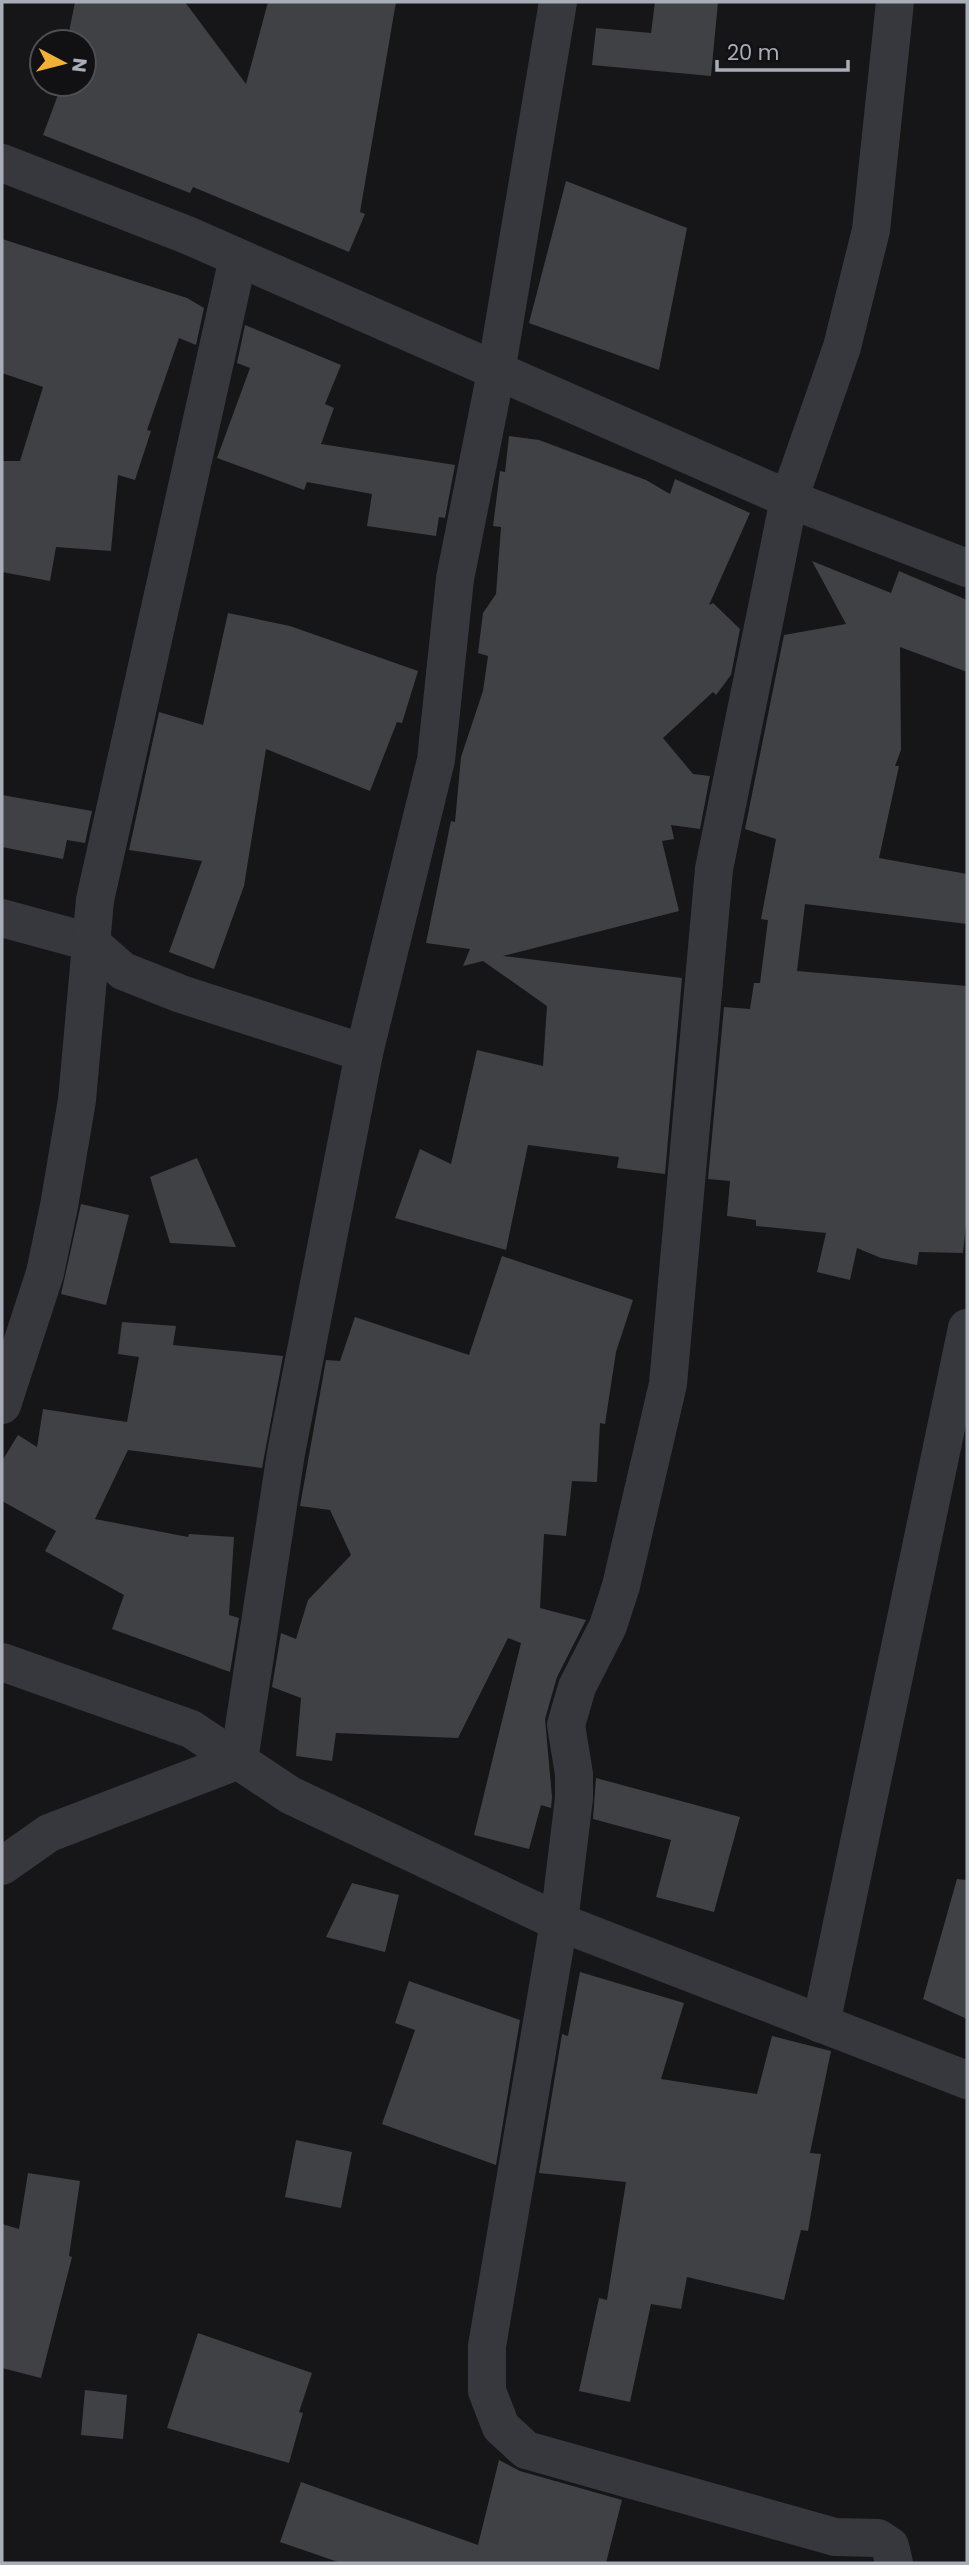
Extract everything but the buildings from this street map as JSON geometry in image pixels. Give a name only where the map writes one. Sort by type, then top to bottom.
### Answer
[{"type":"street","points":[[239,1760],[286,1453],[364,1053],[436,760],[455,579],[496,372],[558,2]]},
{"type":"street","points":[[894,2563],[890,2546],[878,2538],[835,2537],[526,2450],[501,2427],[487,2391],[487,2346],[559,1922],[574,1798],[566,1725],[577,1687],[608,1626],[621,1586],[668,1384],[714,869],[789,499],[842,347],[871,230],[895,2]]},
{"type":"street","points":[[2,163],[238,258],[789,499],[967,568]]},
{"type":"street","points":[[2,1405],[45,1273],[59,1206],[77,1100],[95,900],[238,258]]},
{"type":"street","points":[[2,918],[90,943],[123,971],[181,994],[364,1053]]},
{"type":"street","points":[[821,2024],[967,1328]]},
{"type":"street","points":[[2,1662],[191,1729],[290,1795],[559,1922],[967,2080]]},
{"type":"street","points":[[2,1866],[49,1833],[239,1760]]}]
